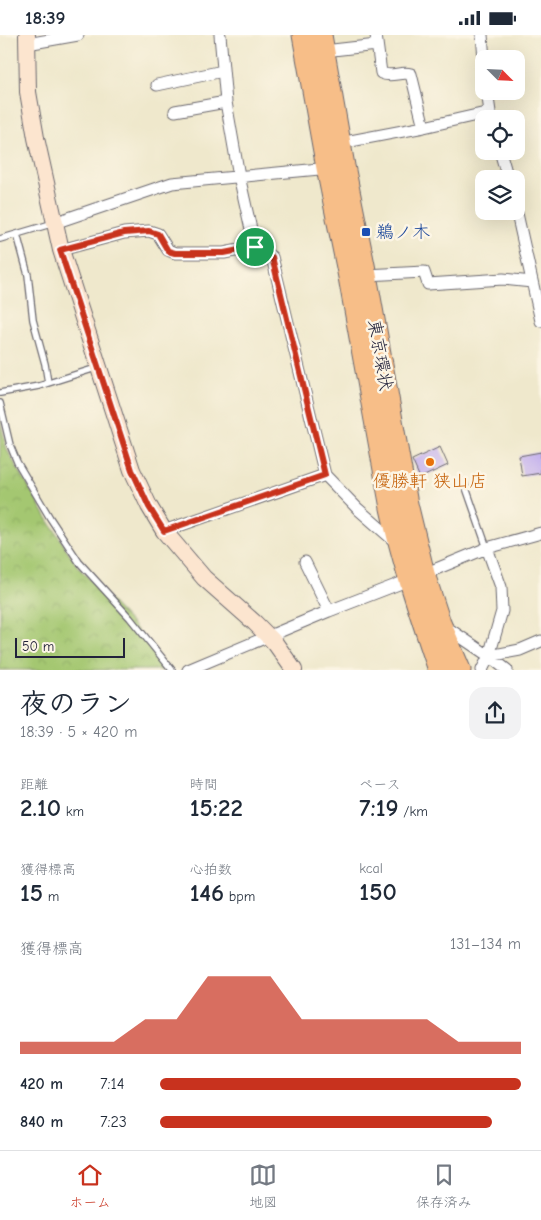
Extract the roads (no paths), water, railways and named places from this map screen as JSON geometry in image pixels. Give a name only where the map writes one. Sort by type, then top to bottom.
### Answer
[{"type":"highway","name":"東京環状","points":[[303,35],[336,167],[366,275],[407,505],[416,577],[439,670]]},
{"type":"highway","name":"東京環状","points":[[323,43],[340,143],[336,167],[349,277],[399,546],[440,623],[460,670]]},
{"type":"street","points":[[78,35],[27,39],[28,93],[60,250],[132,470],[149,507],[164,531],[204,578],[275,643],[294,670]]},
{"type":"street","points":[[220,35],[226,103],[239,176],[255,247]]},
{"type":"street","points":[[482,35],[483,50]]},
{"type":"street","points":[[323,43],[376,40],[381,73],[386,76],[405,72],[410,74],[424,127]]},
{"type":"street","points":[[157,85],[223,71]]},
{"type":"street","points":[[175,111],[226,103]]},
{"type":"street","points":[[340,143],[475,118]]},
{"type":"street","points":[[54,223],[172,183],[336,167]]},
{"type":"street","points":[[518,220],[541,321]]},
{"type":"street","points":[[60,250],[124,233],[149,231],[158,234],[168,251],[175,253],[224,253],[255,247],[272,257],[325,475],[358,509],[399,546]]},
{"type":"street","points":[[366,275],[424,272],[428,283],[503,279],[532,282]]},
{"type":"street","points":[[164,531],[325,475]]},
{"type":"street","points":[[188,670],[487,548],[541,533]]},
{"type":"street","points":[[482,670],[489,656],[502,611],[501,587],[487,548]]},
{"type":"street","points":[[305,562],[329,611]]},
{"type":"street","points":[[440,623],[507,670]]},
{"type":"street","points":[[489,656],[520,650],[541,641]]},
{"type":"lane","points":[[0,239],[54,223]]},
{"type":"lane","points":[[18,234],[28,275],[33,320],[48,383]]},
{"type":"lane","points":[[0,393],[39,386],[98,367]]},
{"type":"lane","points":[[0,403],[10,445],[17,462],[50,519],[78,562],[130,618],[172,670]]},
{"type":"lane","points":[[464,482],[487,548]]},
{"type":"place","name":"鵜ノ木","points":[[366,232]]},
{"type":"place","name":"優勝軒 狭山店","points":[[430,462]]}]
